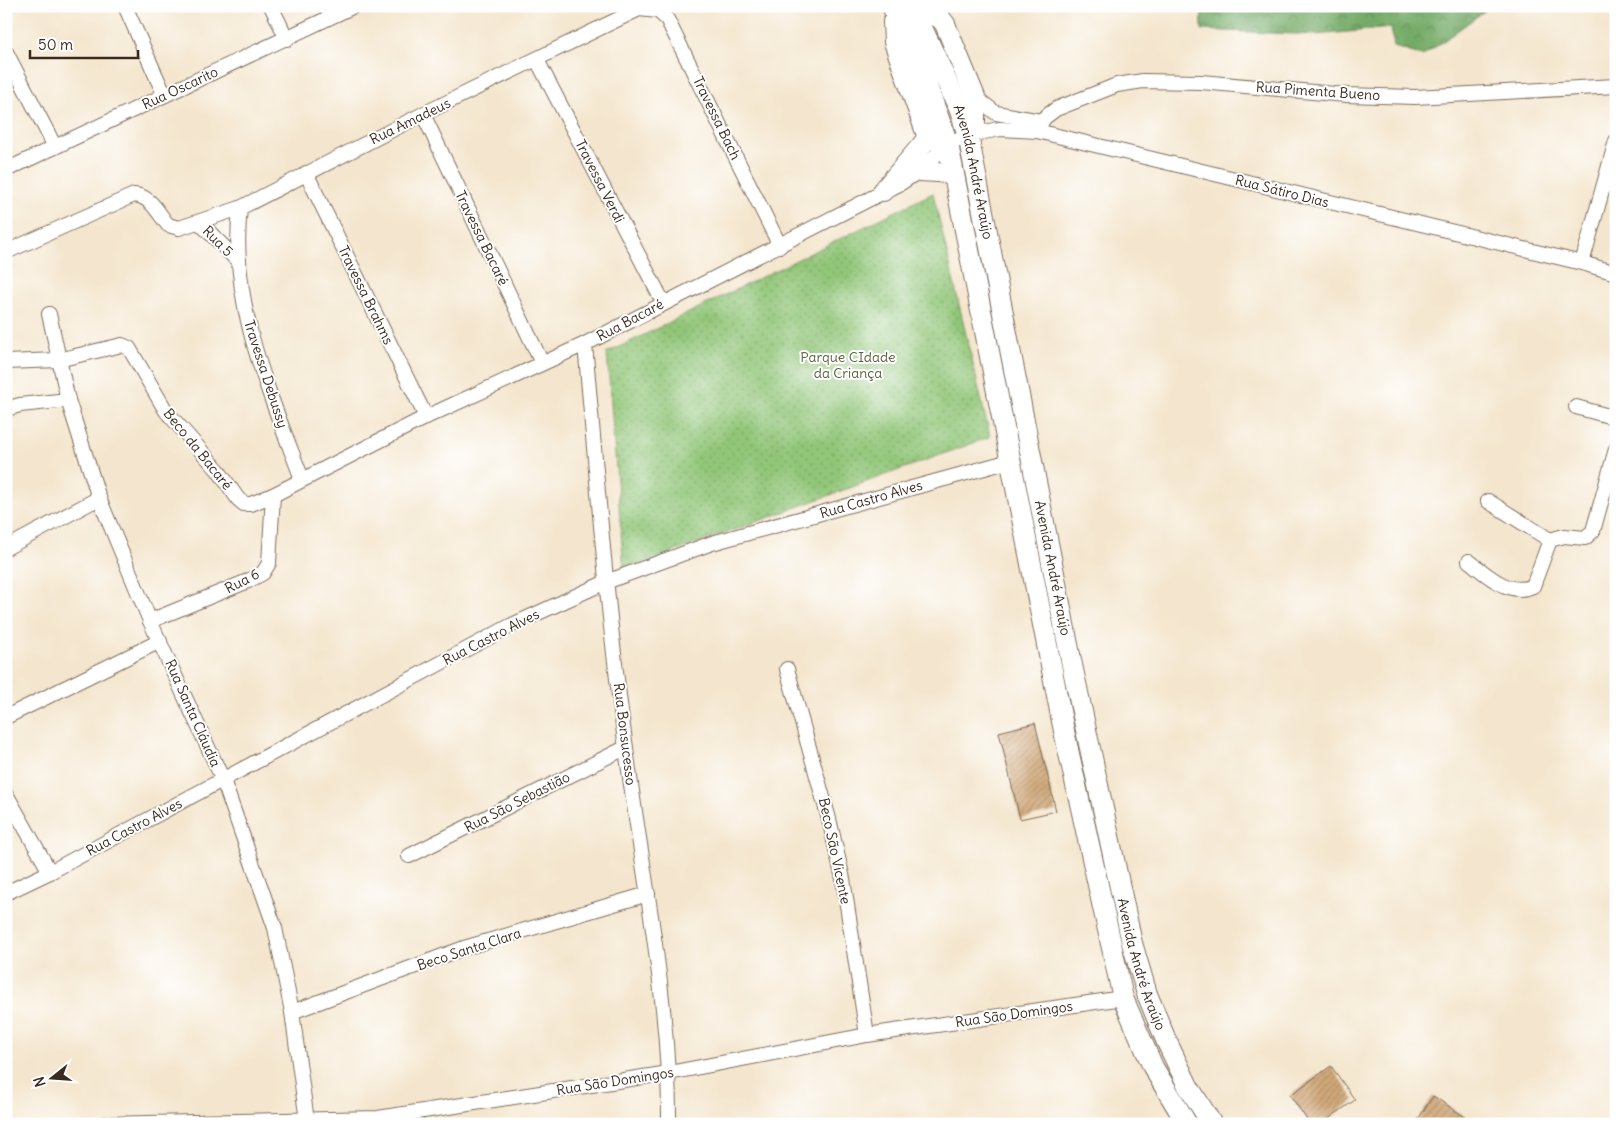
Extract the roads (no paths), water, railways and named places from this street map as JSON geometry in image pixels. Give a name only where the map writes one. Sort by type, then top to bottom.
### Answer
[{"type":"main road","points":[[919,6],[945,24],[975,97],[975,123],[968,135]]},
{"type":"main road","points":[[900,7],[893,28],[894,42],[928,138]]},
{"type":"main road","name":"Avenida André Araújo","points":[[900,7],[959,108],[968,135],[1072,666],[1132,942],[1147,994],[1166,1040],[1188,1086],[1212,1124]]},
{"type":"main road","name":"Avenida André Araújo","points":[[900,7],[948,144],[1064,732],[1123,998],[1153,1067],[1187,1124]]},
{"type":"main road","points":[[928,138],[948,144]]},
{"type":"main road","points":[[884,190],[928,138]]},
{"type":"main road","points":[[919,172],[938,172],[954,175]]},
{"type":"street","points":[[125,6],[164,94]]},
{"type":"street","points":[[271,6],[287,39]]},
{"type":"street","name":"Rua Oscarito","points":[[6,170],[354,6]]},
{"type":"street","name":"Rua Amadeus","points":[[6,252],[134,195],[141,195],[150,201],[168,225],[179,228],[240,208],[306,172],[639,9]]},
{"type":"street","name":"Travessa Bach","points":[[639,9],[658,11],[667,19],[780,246]]},
{"type":"street","points":[[6,52],[55,146]]},
{"type":"street","name":"Travessa Verdi","points":[[537,60],[663,302]]},
{"type":"street","name":"Rua Pimenta Bueno","points":[[1039,126],[1056,109],[1084,97],[1118,85],[1144,81],[1201,82],[1346,95],[1415,97],[1616,86]]},
{"type":"street","name":"Rua Sátiro Dias","points":[[975,97],[996,113],[1039,126],[1616,273]]},
{"type":"street","name":"Travessa Bacaré","points":[[423,114],[542,363]]},
{"type":"street","name":"Rua Sátiro Dias","points":[[948,144],[968,135],[1000,129],[1039,126]]},
{"type":"street","points":[[1582,263],[1616,141]]},
{"type":"street","name":"Rua Bacaré","points":[[302,479],[426,417],[585,344],[663,302],[780,246],[919,172],[948,144]]},
{"type":"street","name":"Travessa Brahms","points":[[306,172],[426,417]]},
{"type":"street","name":"Travessa Debussy","points":[[240,208],[236,239],[248,328],[270,394],[302,479]]},
{"type":"street","name":"Rua 5","points":[[199,222],[238,261]]},
{"type":"street","name":"Rua Santa Cláudia","points":[[49,314],[68,400],[98,498],[150,621],[223,780],[275,928],[292,1012],[307,1121]]},
{"type":"street","name":"Rua Bonsucesso","points":[[585,344],[606,582],[626,748],[648,894],[669,1073],[669,1124]]},
{"type":"street","name":"Beco da Bacaré","points":[[6,362],[58,360],[122,345],[129,348],[166,411],[218,470],[238,499],[244,504],[251,504],[273,495],[302,479]]},
{"type":"street","points":[[6,409],[20,405],[68,400]]},
{"type":"street","points":[[1576,407],[1616,418]]},
{"type":"street","points":[[1488,501],[1550,540],[1564,536],[1585,538],[1593,531],[1616,449]]},
{"type":"street","name":"Rua Castro Alves","points":[[6,893],[50,872],[512,625],[606,582],[712,543],[1010,460]]},
{"type":"street","name":"Rua 6","points":[[150,621],[263,573],[269,563],[273,495]]},
{"type":"street","points":[[6,548],[98,498]]},
{"type":"street","points":[[1469,561],[1494,580],[1514,589],[1524,590],[1533,586],[1550,540]]},
{"type":"street","points":[[6,717],[160,641]]},
{"type":"street","name":"Beco São Vicente","points":[[787,669],[830,819],[841,870],[867,1036]]},
{"type":"street","name":"Rua São Sebastião","points":[[409,856],[626,748]]},
{"type":"street","points":[[6,794],[50,872]]},
{"type":"street","name":"Beco Santa Clara","points":[[292,1012],[464,948],[648,894]]},
{"type":"street","name":"Rua São Domingos","points":[[103,1124],[378,1121],[669,1073],[867,1036],[1123,998]]},
{"type":"park label","name":"Parque CIdade da Criança","points":[[848,366]]}]
